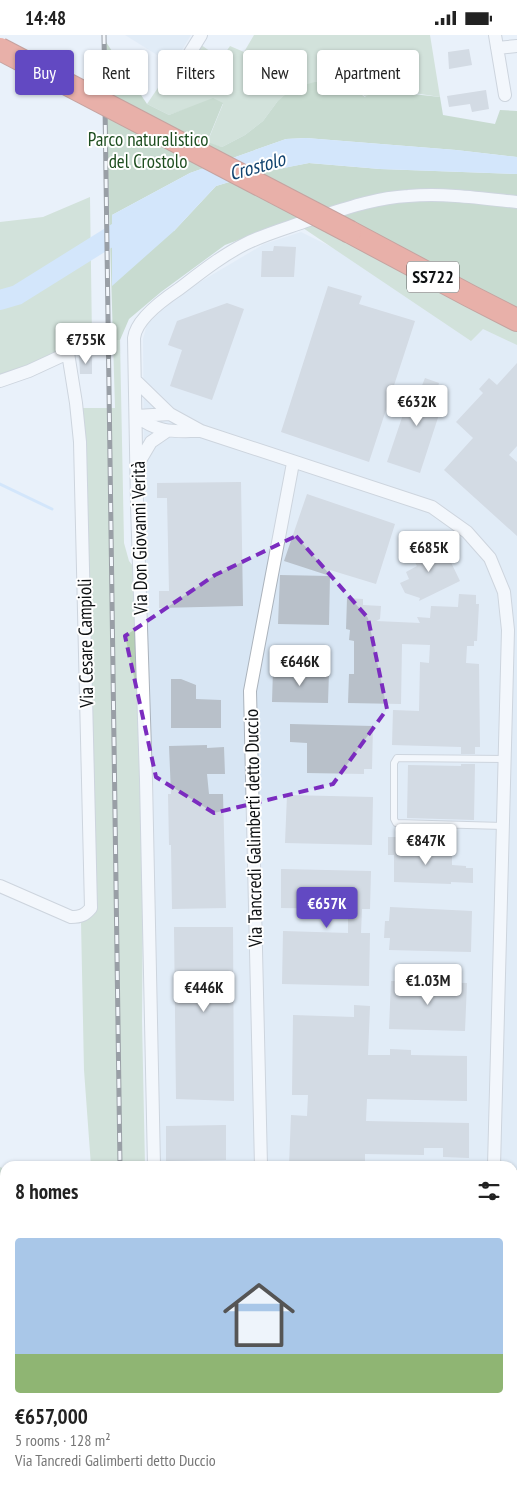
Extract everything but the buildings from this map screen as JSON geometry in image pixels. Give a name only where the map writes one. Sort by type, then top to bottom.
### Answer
[{"type":"highway","name":"SS722","points":[[0,49],[517,320]]},
{"type":"street","points":[[192,50],[201,35]]},
{"type":"street","points":[[505,95],[496,41],[517,45]]},
{"type":"street","name":"Via Don Giovanni Verità","points":[[154,1161],[146,780],[137,505],[135,332],[140,321],[174,292],[204,270],[255,239],[364,202],[386,198],[460,195],[517,202]]},
{"type":"street","name":"Via Cesare Campioli","points":[[0,381],[29,371],[68,353],[80,442],[91,908],[86,914],[79,917],[71,917],[0,886]]},
{"type":"street","points":[[135,380],[170,414],[201,431],[293,463],[432,507],[467,532],[490,559],[504,592],[508,630],[494,1161]]},
{"type":"street","points":[[136,416],[170,414]]},
{"type":"street","points":[[136,416],[153,428],[167,431],[201,431]]},
{"type":"street","points":[[137,466],[147,447],[157,436],[167,431]]},
{"type":"street","name":"Via Tancredi Galimberti detto Duccio","points":[[260,1161],[250,691],[293,463]]},
{"type":"lane","points":[[504,826],[396,823],[394,819],[394,763],[397,759],[505,759]]},
{"type":"highlighted area","points":[[296,536],[368,618],[387,709],[333,784],[214,813],[156,777],[125,636],[215,575]]},
{"type":"shaded area","points":[[125,35],[191,35],[182,50],[158,50],[158,56]]},
{"type":"shaded area","points":[[301,232],[517,338],[517,1161],[158,1161],[144,480],[143,339],[147,324],[178,295],[264,244]]},
{"type":"green space","points":[[254,35],[430,35],[440,97],[419,94],[419,50],[317,50],[317,91],[307,94],[307,50],[245,50]]},
{"type":"green space","name":"Parco naturalistico del Crostolo","points":[[104,39],[111,50],[104,50]]},
{"type":"green space","points":[[197,42],[208,50],[192,50]]},
{"type":"green space","points":[[230,46],[243,52],[243,95],[302,95],[277,102],[263,121],[245,135],[222,147],[207,143],[223,104],[189,108],[169,115],[147,104],[158,88],[158,95],[233,95],[233,50],[227,50]]},
{"type":"green space","name":"Parco naturalistico del Crostolo","points":[[315,82],[317,82],[317,95],[362,95],[365,97],[368,95],[419,95],[440,97],[443,115],[495,124],[500,110],[517,111],[517,157],[456,150],[306,138],[286,139],[190,173],[112,215],[174,231],[216,186],[259,173],[309,163],[380,169],[517,174],[517,197],[465,190],[362,197],[294,219],[225,245],[161,292],[129,319],[120,340],[113,340],[106,95],[141,95],[147,104],[169,115],[213,98],[223,103],[207,142],[222,147],[245,135],[263,121],[277,102],[285,95],[307,95],[307,84]]},
{"type":"green space","points":[[363,95],[390,95],[366,97]]},
{"type":"green space","points":[[90,197],[92,338],[67,347],[0,378],[0,222],[43,217]]},
{"type":"green space","points":[[414,200],[465,200],[517,206],[517,313],[335,216],[366,206]]},
{"type":"green space","points":[[314,223],[517,328],[517,345],[483,329],[471,341],[303,228]]},
{"type":"green space","points":[[113,340],[120,340],[124,543],[129,561],[133,566],[143,891],[142,1021],[145,1161],[91,1161],[84,1070],[81,921],[87,917],[80,408],[115,408]]},
{"type":"water","points":[[306,138],[456,150],[517,157],[517,174],[380,169],[309,163],[259,173],[216,186],[174,231],[112,286],[112,215],[190,173],[286,139]]},
{"type":"waterway","name":"Crostolo","points":[[0,300],[17,295],[134,222]]},
{"type":"waterway","points":[[0,484],[52,509]]},
{"type":"railway","points":[[104,35],[120,1161]]}]
